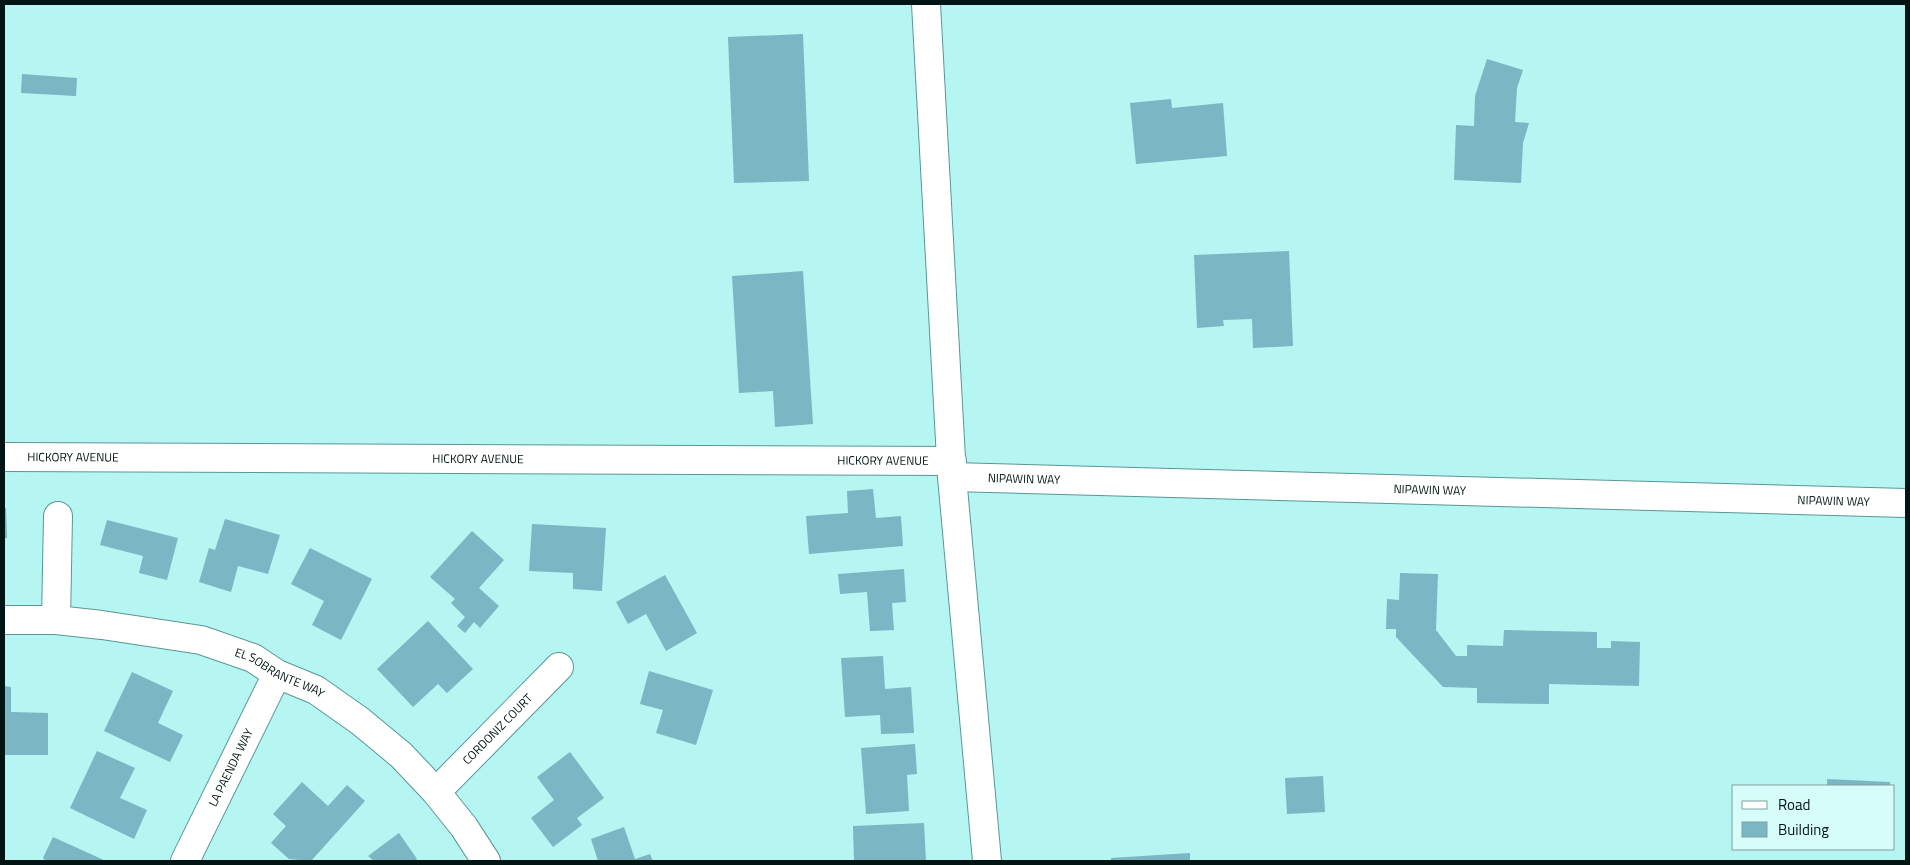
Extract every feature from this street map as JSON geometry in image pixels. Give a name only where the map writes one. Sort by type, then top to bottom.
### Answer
[{"type":"street","points":[[926,4],[952,469],[987,861]]},
{"type":"street","name":"HICKORY AVENUE","points":[[4,456],[952,469]]},
{"type":"street","name":"NIPAWIN WAY","points":[[952,469],[1906,503]]},
{"type":"street","points":[[56,620],[58,516]]},
{"type":"street","name":"EL SOBRANTE WAY","points":[[4,620],[56,620],[201,640],[252,658],[277,674],[316,690],[360,721],[401,755],[436,792],[464,827],[486,861]]},
{"type":"street","name":"CORDONIZ COURT","points":[[436,792],[559,667]]},
{"type":"street","name":"LA PAENDA WAY","points":[[185,861],[277,674]]},
{"type":"building","points":[[803,34],[809,181],[734,183],[728,37]]},
{"type":"building","points":[[1487,59],[1523,70],[1517,88],[1515,122],[1529,123],[1523,143],[1521,183],[1454,180],[1456,125],[1474,126],[1475,96]]},
{"type":"building","points":[[22,74],[77,78],[76,96],[21,93]]},
{"type":"building","points":[[1171,99],[1172,108],[1223,103],[1227,156],[1136,164],[1130,103]]},
{"type":"building","points":[[1289,251],[1293,346],[1253,348],[1252,319],[1223,320],[1224,326],[1197,328],[1194,255]]},
{"type":"building","points":[[803,271],[813,424],[775,427],[773,391],[739,393],[732,276]]},
{"type":"building","points":[[873,489],[876,518],[901,516],[903,546],[809,554],[806,516],[848,513],[847,491]]},
{"type":"building","points":[[4,508],[6,508],[7,538],[4,538]]},
{"type":"building","points":[[225,519],[280,535],[268,574],[238,566],[231,592],[199,582],[209,548],[215,550]]},
{"type":"building","points":[[107,520],[178,538],[167,580],[139,573],[143,556],[100,545]]},
{"type":"building","points":[[532,524],[606,528],[602,591],[573,589],[573,573],[529,571]]},
{"type":"building","points":[[472,531],[504,560],[479,588],[499,606],[480,628],[474,622],[465,633],[457,626],[465,617],[451,603],[455,599],[430,577]]},
{"type":"building","points":[[310,548],[372,579],[341,640],[312,625],[324,601],[291,584]]},
{"type":"building","points":[[904,569],[906,602],[892,603],[894,630],[870,631],[867,592],[840,594],[838,574]]},
{"type":"building","points":[[1400,573],[1438,574],[1436,630],[1456,656],[1467,656],[1467,645],[1503,646],[1504,630],[1597,632],[1597,648],[1611,648],[1611,641],[1640,642],[1639,686],[1549,684],[1549,704],[1477,703],[1477,688],[1443,687],[1396,637],[1396,629],[1386,629],[1387,599],[1399,600]]},
{"type":"building","points":[[665,575],[697,633],[666,651],[646,614],[628,624],[616,602]]},
{"type":"building","points":[[428,621],[473,669],[447,693],[438,684],[413,707],[377,669]]},
{"type":"building","points":[[883,656],[885,689],[911,687],[914,733],[881,734],[880,715],[845,717],[841,658]]},
{"type":"building","points":[[649,671],[713,690],[696,745],[656,733],[663,710],[640,704]]},
{"type":"building","points":[[132,672],[173,691],[158,723],[183,735],[170,762],[104,731]]},
{"type":"building","points":[[4,686],[11,687],[11,712],[48,713],[48,755],[4,755]]},
{"type":"building","points":[[915,744],[917,774],[907,775],[909,811],[866,814],[861,748]]},
{"type":"building","points":[[97,751],[135,768],[120,798],[147,810],[134,839],[70,808]]},
{"type":"building","points":[[570,752],[604,798],[577,818],[582,825],[553,847],[531,818],[554,800],[537,777]]},
{"type":"building","points":[[1323,776],[1325,812],[1287,814],[1285,778]]},
{"type":"building","points":[[1827,779],[1890,782],[1890,785],[1827,785]]},
{"type":"building","points":[[302,782],[328,806],[347,785],[365,801],[311,861],[289,859],[271,843],[286,826],[273,814]]},
{"type":"building","points":[[924,823],[926,861],[854,861],[853,826]]},
{"type":"building","points":[[624,827],[635,859],[650,854],[653,861],[598,861],[591,839]]},
{"type":"building","points":[[399,833],[417,859],[414,861],[374,861],[368,856]]},
{"type":"building","points":[[53,837],[106,861],[46,861],[43,858]]},
{"type":"building","points":[[1190,853],[1190,861],[1111,861],[1111,858]]}]
